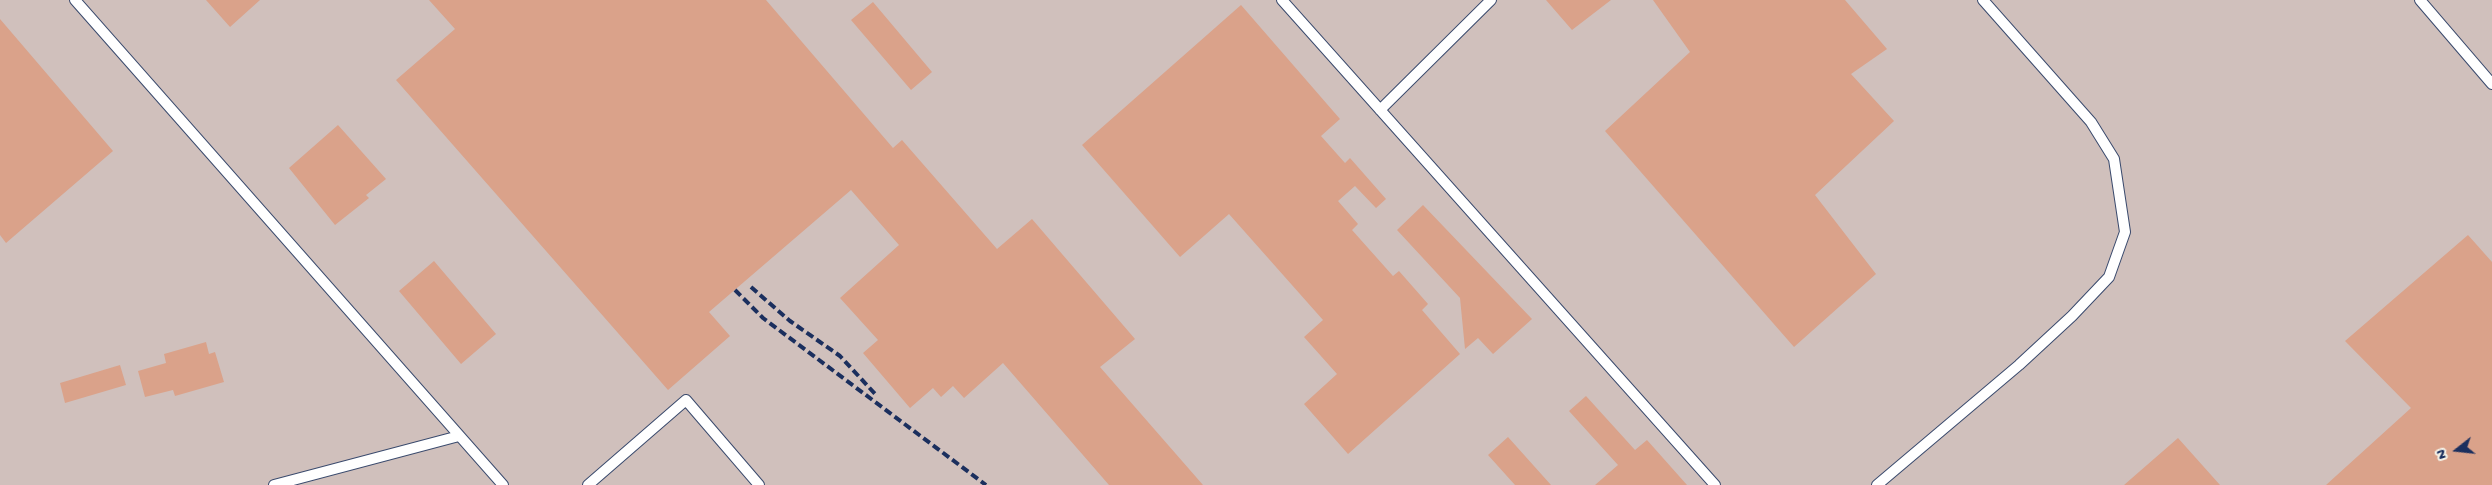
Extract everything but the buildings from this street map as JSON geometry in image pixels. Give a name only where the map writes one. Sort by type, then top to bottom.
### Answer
[{"type":"lane","points":[[75,0],[503,485]]},
{"type":"lane","points":[[1283,0],[1715,485]]},
{"type":"lane","points":[[1380,110],[1491,0]]},
{"type":"lane","points":[[1877,485],[2019,365],[2078,309],[2109,277],[2124,232],[2114,159],[2091,122],[1983,0]]},
{"type":"lane","points":[[2420,0],[2492,84]]},
{"type":"lane","points":[[588,485],[686,400],[759,485]]},
{"type":"lane","points":[[274,485],[460,436]]},
{"type":"shaded area","points":[[0,0],[2492,0],[2492,485],[0,485]]},
{"type":"railway","points":[[751,287],[790,321],[840,356],[877,396]]},
{"type":"railway","points":[[735,290],[763,318],[986,485]]}]
